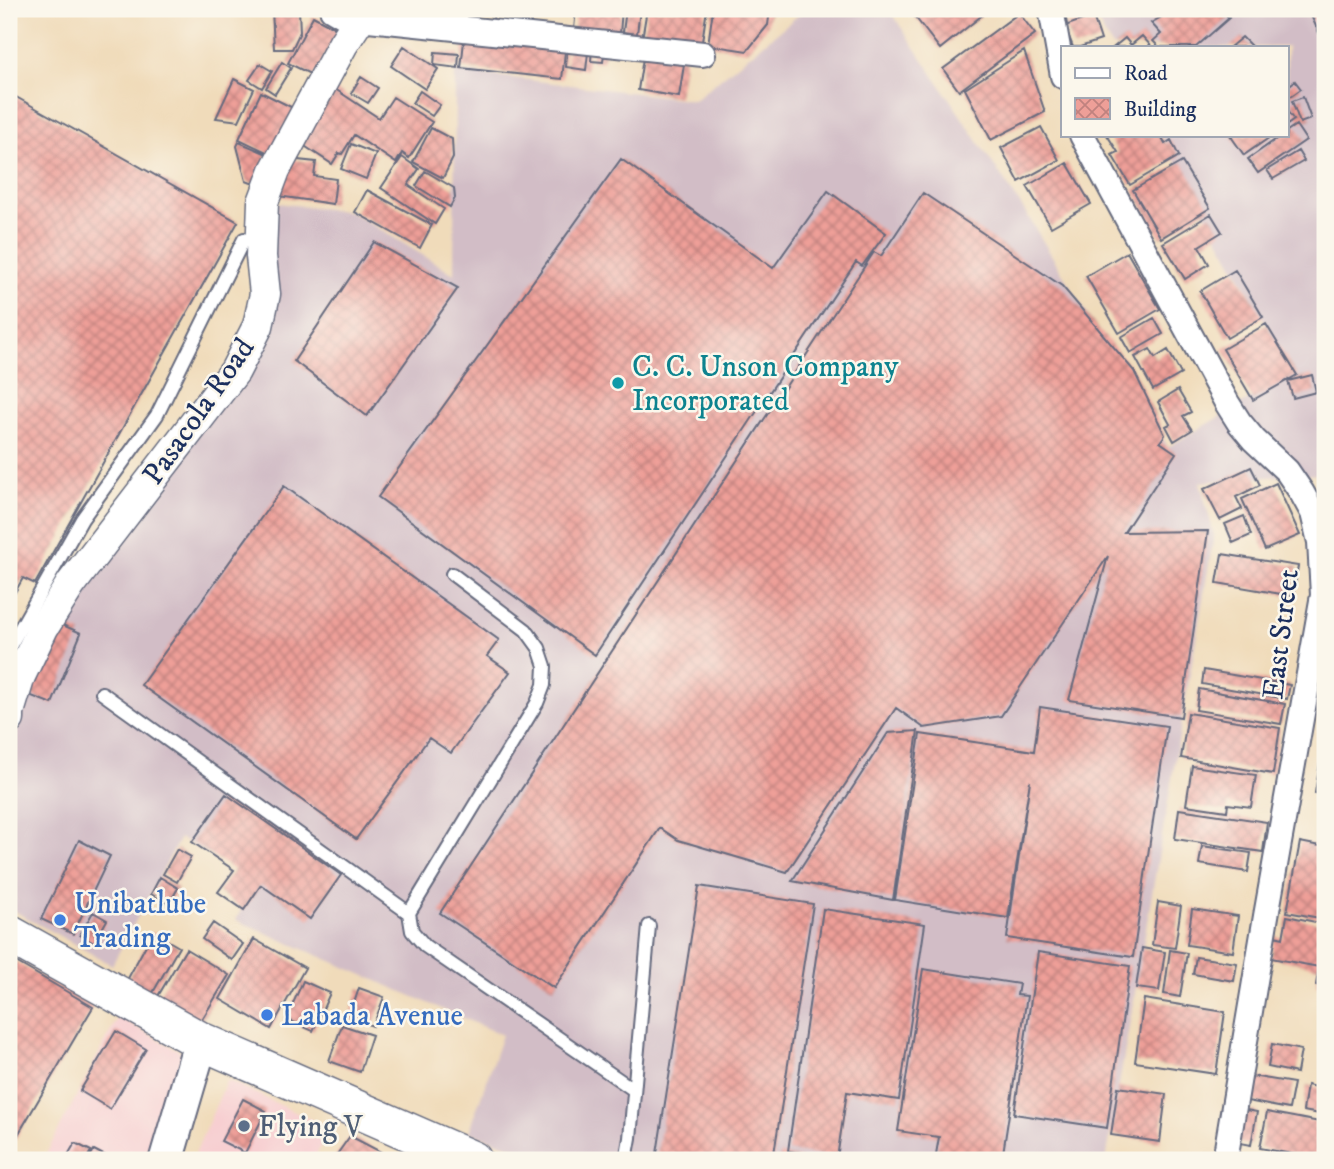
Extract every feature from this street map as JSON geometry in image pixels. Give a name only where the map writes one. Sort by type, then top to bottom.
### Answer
[{"type":"main road","points":[[9,934],[201,1041],[473,1160]]},
{"type":"main road","points":[[166,1160],[201,1041]]},
{"type":"street","points":[[1051,9],[1061,65]]},
{"type":"street","points":[[353,12],[703,54]]},
{"type":"street","name":"Pasacola Road","points":[[9,719],[20,676],[43,628],[71,584],[235,370],[258,326],[265,294],[261,256],[263,202],[275,170],[343,44],[353,12]]},
{"type":"street","name":"East Street","points":[[1083,136],[1227,403],[1239,422],[1287,471],[1302,493],[1313,513],[1320,542],[1324,595],[1225,1160]]},
{"type":"lane","points":[[9,648],[82,520],[157,415],[244,239]]},
{"type":"lane","points":[[452,574],[526,630],[539,648],[545,666],[544,685],[537,703],[409,913],[412,931],[425,946],[634,1090]]},
{"type":"lane","points":[[102,693],[409,913]]},
{"type":"lane","points":[[626,1160],[649,926]]},
{"type":"shaded area","points":[[806,9],[889,9],[1024,210],[1168,447],[1294,373],[1162,136],[1288,136],[1288,46],[1111,46],[1090,9],[1325,9],[1325,474],[1200,482],[1214,535],[1106,1160],[551,1160],[469,1132],[502,1035],[236,920],[255,880],[180,838],[112,965],[9,908],[9,807],[15,732],[59,611],[261,333],[278,203],[351,212],[454,274],[455,71],[694,100]]},
{"type":"shaded area","points":[[118,1017],[187,1055],[143,1160],[43,1160]]},
{"type":"shaded area","points":[[227,1080],[331,1129],[313,1160],[192,1160]]},
{"type":"building","points":[[272,9],[299,9],[300,32],[292,49],[274,49]]},
{"type":"building","points":[[406,9],[494,9],[493,20]]},
{"type":"building","points":[[576,9],[622,9],[620,34],[574,29]]},
{"type":"building","points":[[626,9],[640,9],[637,34],[623,32]]},
{"type":"building","points":[[647,9],[707,9],[701,48],[642,39]]},
{"type":"building","points":[[713,9],[770,10],[768,25],[747,51],[708,45]]},
{"type":"building","points":[[917,9],[990,9],[940,49],[912,13]]},
{"type":"building","points":[[1175,9],[1221,9],[1229,18],[1197,46],[1158,46],[1153,41],[1161,34],[1151,23]]},
{"type":"building","points":[[1308,9],[1325,9],[1325,46]]},
{"type":"building","points":[[1019,13],[1035,34],[959,91],[943,69]]},
{"type":"building","points":[[313,16],[339,30],[314,76],[288,63]]},
{"type":"building","points":[[1093,16],[1101,40],[1083,46],[1073,46],[1065,26]]},
{"type":"building","points":[[465,32],[566,43],[562,79],[461,68]]},
{"type":"building","points":[[1142,36],[1151,46],[1115,46],[1125,38],[1131,45]]},
{"type":"building","points":[[1242,37],[1251,46],[1231,46]]},
{"type":"building","points":[[568,42],[589,44],[586,70],[566,67]]},
{"type":"building","points":[[404,46],[438,69],[425,89],[391,66]]},
{"type":"building","points":[[592,47],[605,48],[603,62],[591,61]]},
{"type":"building","points":[[1024,51],[1045,112],[991,140],[965,89]]},
{"type":"building","points":[[435,52],[459,54],[458,68],[434,65]]},
{"type":"building","points":[[644,52],[685,58],[679,97],[638,90]]},
{"type":"building","points":[[282,62],[291,68],[275,94],[266,88]]},
{"type":"building","points":[[260,64],[272,71],[262,88],[249,80]]},
{"type":"building","points":[[361,77],[378,88],[368,103],[351,93]]},
{"type":"building","points":[[234,79],[254,89],[239,121],[216,118]]},
{"type":"building","points":[[1295,81],[1301,89],[1288,98],[1288,86]]},
{"type":"building","points":[[335,89],[379,118],[393,97],[432,122],[409,158],[402,153],[396,163],[354,135],[332,164],[300,143]]},
{"type":"building","points":[[420,91],[440,105],[432,116],[412,103]]},
{"type":"building","points":[[261,92],[295,109],[273,155],[239,139]]},
{"type":"building","points":[[9,93],[238,222],[35,584],[23,578],[9,603]]},
{"type":"building","points":[[1303,97],[1311,119],[1300,123],[1292,101]]},
{"type":"building","points":[[1288,112],[1294,120],[1288,124]]},
{"type":"building","points":[[1296,125],[1306,140],[1258,173],[1248,159],[1281,136],[1288,136],[1288,130]]},
{"type":"building","points":[[1041,127],[1059,160],[1019,182],[1001,148]]},
{"type":"building","points":[[431,128],[452,139],[453,158],[443,178],[413,162]]},
{"type":"building","points":[[1108,136],[1161,136],[1165,144],[1171,140],[1179,156],[1130,185],[1112,155],[1118,152]]},
{"type":"building","points":[[1231,136],[1272,136],[1244,155]]},
{"type":"building","points":[[239,142],[267,154],[259,186],[246,181],[237,146]]},
{"type":"building","points":[[351,144],[376,154],[366,179],[341,169]]},
{"type":"building","points":[[1298,151],[1304,161],[1273,179],[1267,170]]},
{"type":"building","points":[[402,157],[419,169],[408,185],[444,209],[435,224],[381,188]]},
{"type":"building","points":[[288,159],[316,162],[314,176],[336,179],[333,204],[278,196]]},
{"type":"building","name":"C. C. Unson Company Incorporated","points":[[621,159],[773,268],[828,191],[886,233],[862,266],[856,262],[595,655],[378,497]]},
{"type":"building","points":[[1182,162],[1210,208],[1161,238],[1133,190]]},
{"type":"building","points":[[1067,163],[1091,204],[1051,227],[1027,186]]},
{"type":"building","points":[[425,171],[454,188],[455,198],[450,207],[416,186]]},
{"type":"building","points":[[367,190],[432,225],[420,248],[355,212]]},
{"type":"building","points":[[923,193],[1062,286],[1134,371],[1165,435],[1160,442],[1176,453],[1124,532],[1208,531],[1181,717],[1069,700],[1108,556],[1001,716],[924,728],[896,708],[787,872],[678,840],[660,828],[554,988],[440,913],[874,252],[881,256]]},
{"type":"building","points":[[1211,214],[1222,232],[1199,246],[1209,264],[1185,279],[1163,243]]},
{"type":"building","points":[[374,242],[458,288],[367,416],[294,361]]},
{"type":"building","points":[[1127,252],[1160,309],[1119,333],[1086,276]]},
{"type":"building","points":[[1235,270],[1263,317],[1227,338],[1200,291]]},
{"type":"building","points":[[1154,318],[1163,334],[1130,353],[1121,337]]},
{"type":"building","points":[[1266,324],[1297,375],[1253,400],[1223,349]]},
{"type":"building","points":[[1150,349],[1155,358],[1168,350],[1181,374],[1153,390],[1135,357]]},
{"type":"building","points":[[1312,375],[1316,392],[1293,398],[1288,381]]},
{"type":"building","points":[[1178,390],[1191,412],[1183,416],[1192,430],[1174,441],[1166,426],[1170,424],[1158,402]]},
{"type":"building","points":[[1251,467],[1260,485],[1236,497],[1242,509],[1220,520],[1204,489]]},
{"type":"building","points":[[1276,483],[1300,535],[1265,550],[1242,499]]},
{"type":"building","points":[[284,486],[499,640],[487,656],[510,672],[451,753],[429,738],[356,839],[141,685]]},
{"type":"building","points":[[1244,516],[1251,535],[1233,543],[1225,524]]},
{"type":"building","points":[[1222,554],[1298,566],[1293,596],[1217,583]]},
{"type":"building","points":[[58,623],[81,633],[52,704],[29,695]]},
{"type":"building","points":[[1204,670],[1290,685],[1287,699],[1202,684]]},
{"type":"building","points":[[1199,689],[1285,704],[1281,724],[1196,710]]},
{"type":"building","points":[[1040,707],[1167,726],[1133,957],[1007,938],[1030,781],[1008,918],[895,900],[920,734],[1034,751]]},
{"type":"building","points":[[1188,713],[1280,728],[1273,774],[1181,758]]},
{"type":"building","points":[[918,731],[893,900],[792,881],[888,733]]},
{"type":"building","points":[[1325,740],[1325,753],[1320,752]]},
{"type":"building","points":[[1321,757],[1325,757],[1325,795],[1315,793]]},
{"type":"building","points":[[1192,766],[1256,775],[1251,807],[1228,804],[1227,811],[1186,805]]},
{"type":"building","points":[[226,794],[341,875],[310,919],[261,885],[244,910],[218,892],[234,870],[192,842]]},
{"type":"building","points":[[1179,809],[1267,822],[1263,852],[1175,839]]},
{"type":"building","points":[[79,840],[110,856],[73,934],[41,919]]},
{"type":"building","points":[[1300,842],[1325,847],[1325,919],[1287,912]]},
{"type":"building","points":[[1202,846],[1251,853],[1248,872],[1199,864]]},
{"type":"building","points":[[177,849],[191,857],[177,882],[163,874]]},
{"type":"building","points":[[160,877],[178,888],[169,904],[151,894]]},
{"type":"building","points":[[699,886],[813,904],[773,1160],[656,1160]]},
{"type":"building","points":[[1158,902],[1181,906],[1175,948],[1152,945]]},
{"type":"building","points":[[823,909],[925,924],[899,1100],[847,1092],[837,1158],[788,1151]]},
{"type":"building","points":[[1192,909],[1238,916],[1233,952],[1187,945]]},
{"type":"building","points":[[93,912],[107,920],[94,943],[80,935]]},
{"type":"building","points":[[1287,916],[1325,924],[1325,987],[1316,985],[1319,967],[1271,958],[1275,936],[1283,938]]},
{"type":"building","points":[[213,923],[243,944],[232,960],[202,939]]},
{"type":"building","points":[[153,932],[179,947],[151,996],[126,982]]},
{"type":"building","points":[[254,939],[305,968],[271,1029],[220,999]]},
{"type":"building","points":[[1142,948],[1165,952],[1159,991],[1136,988]]},
{"type":"building","points":[[186,949],[229,975],[201,1021],[158,996]]},
{"type":"building","points":[[1170,950],[1187,953],[1180,997],[1164,994]]},
{"type":"building","points":[[1038,952],[1130,966],[1107,1128],[1014,1114]]},
{"type":"building","points":[[1196,957],[1237,963],[1234,981],[1193,974]]},
{"type":"building","points":[[9,958],[93,1007],[9,1150]]},
{"type":"building","points":[[923,969],[1019,984],[1017,995],[1027,996],[1002,1160],[935,1160],[939,1137],[898,1131]]},
{"type":"building","points":[[303,981],[330,993],[313,1031],[286,1019]]},
{"type":"building","points":[[359,988],[384,997],[373,1026],[349,1018]]},
{"type":"building","points":[[1144,999],[1225,1012],[1216,1074],[1135,1062]]},
{"type":"building","points":[[342,1025],[372,1035],[360,1072],[329,1061]]},
{"type":"building","points":[[116,1031],[146,1049],[110,1109],[80,1091]]},
{"type":"building","points":[[1272,1044],[1301,1050],[1297,1073],[1268,1067]]},
{"type":"building","points":[[1251,1076],[1294,1083],[1289,1109],[1247,1101]]},
{"type":"building","points":[[1307,1085],[1325,1089],[1325,1115],[1303,1111]]},
{"type":"building","points":[[1118,1087],[1166,1094],[1160,1142],[1111,1135]]},
{"type":"building","name":"Flying V","points":[[243,1099],[266,1111],[245,1153],[221,1141]]},
{"type":"building","points":[[1241,1109],[1257,1112],[1251,1145],[1235,1142]]},
{"type":"building","points":[[1267,1112],[1325,1123],[1323,1160],[1260,1148]]},
{"type":"building","points":[[350,1136],[381,1152],[381,1160],[333,1160]]},
{"type":"building","points":[[75,1143],[91,1151],[86,1160],[65,1160]]},
{"type":"building","points":[[94,1150],[113,1160],[88,1160]]},
{"type":"building","points":[[780,1154],[801,1159],[801,1160],[779,1160]]},
{"type":"place","name":"C. C. Unson Company Incorporated","points":[[618,383]]},
{"type":"place","name":"Unibatlube Trading","points":[[60,920]]},
{"type":"place","name":"Labada Avenue","points":[[267,1015]]},
{"type":"place","name":"Flying V","points":[[244,1126]]}]
